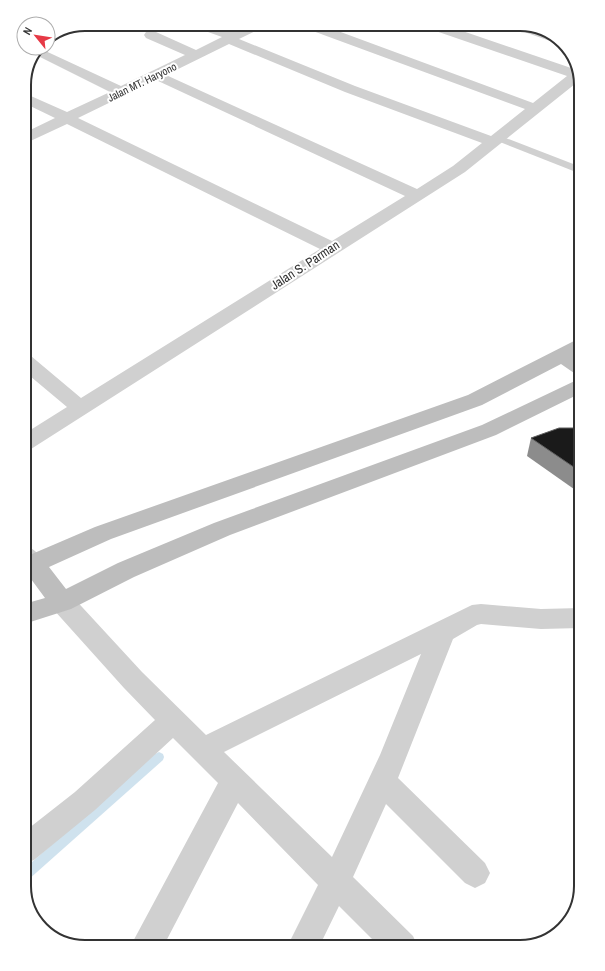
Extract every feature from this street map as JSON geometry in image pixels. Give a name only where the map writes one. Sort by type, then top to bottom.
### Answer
[{"type":"street","points":[[216,31],[350,89],[495,140]]},
{"type":"street","name":"Jalan MT. Haryono","points":[[31,136],[246,31]]},
{"type":"street","points":[[326,31],[534,108]]},
{"type":"street","points":[[449,31],[572,73]]},
{"type":"street","points":[[150,35],[197,55]]},
{"type":"street","points":[[48,56],[122,92]]},
{"type":"street","points":[[156,75],[417,195]]},
{"type":"street","name":"Jalan S. Parman","points":[[31,440],[458,168],[573,78]]},
{"type":"street","points":[[31,100],[332,248]]},
{"type":"street","points":[[31,561],[104,532],[475,400],[503,387],[574,349]]},
{"type":"street","points":[[562,356],[574,364]]},
{"type":"street","points":[[31,366],[80,408]]},
{"type":"street","points":[[31,612],[62,602],[126,570],[208,535],[304,497],[489,430],[574,388]]},
{"type":"street","points":[[31,567],[133,680],[204,749],[234,782],[395,940]]},
{"type":"street","points":[[204,749],[443,632],[472,615],[482,614],[541,618],[574,618]]},
{"type":"street","points":[[307,940],[336,882],[382,781],[443,632]]},
{"type":"street","points":[[31,844],[90,796],[174,720]]},
{"type":"street","points":[[382,781],[475,874]]},
{"type":"street","points":[[150,940],[234,782]]},
{"type":"lane","points":[[495,140],[574,168]]},
{"type":"building","points":[[559,428],[574,428],[574,467],[531,438]]},
{"type":"waterway","points":[[31,870],[159,757]]}]
